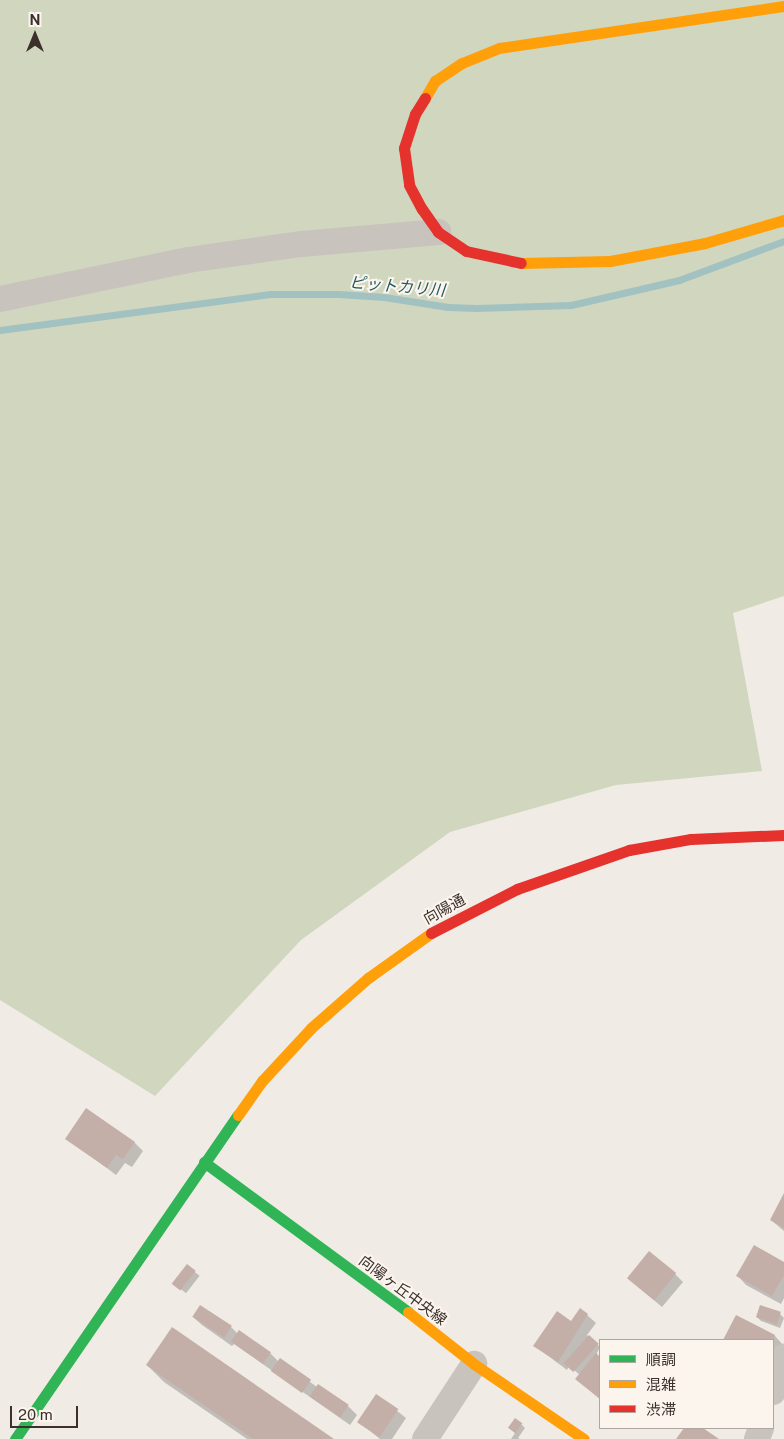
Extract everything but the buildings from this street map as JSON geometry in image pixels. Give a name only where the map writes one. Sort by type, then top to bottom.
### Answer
[{"type":"street","points":[[784,6],[499,48],[462,63],[435,82],[415,114],[404,148],[409,185],[438,232],[466,251],[522,262],[610,261],[705,243],[784,220]]},
{"type":"street","points":[[0,299],[188,260],[302,244],[438,232]]},
{"type":"street","name":"向陽通","points":[[15,1439],[204,1162],[262,1081],[311,1028],[368,978],[439,927],[517,889],[629,850],[692,839],[784,835]]},
{"type":"street","name":"向陽ヶ丘中央線","points":[[204,1162],[375,1287],[474,1364],[584,1439]]},
{"type":"street","points":[[774,1389],[784,1357]]},
{"type":"street","points":[[425,1439],[474,1364]]},
{"type":"green space","points":[[0,0],[784,0],[784,596],[733,613],[762,771],[616,785],[450,832],[301,940],[155,1096],[0,1000]]},
{"type":"waterway","name":"ピットカリ川","points":[[0,330],[270,294],[339,294],[384,297],[448,307],[571,305],[679,280],[784,241]]},
{"type":"traffic: fast","points":[[15,1439],[238,1115]]},
{"type":"traffic: fast","points":[[204,1162],[408,1312]]},
{"type":"traffic: slow","points":[[425,98],[435,81],[462,63],[499,48],[784,6]]},
{"type":"traffic: slow","points":[[521,263],[610,261],[705,243],[784,220]]},
{"type":"traffic: slow","points":[[238,1115],[262,1081],[311,1028],[368,978],[431,933]]},
{"type":"traffic: slow","points":[[408,1312],[474,1364],[584,1439]]},
{"type":"traffic: jam","points":[[425,98],[415,114],[404,148],[409,185],[422,209],[438,232],[466,251],[521,263]]},
{"type":"traffic: jam","points":[[431,933],[517,889],[629,850],[691,839],[784,835]]}]
